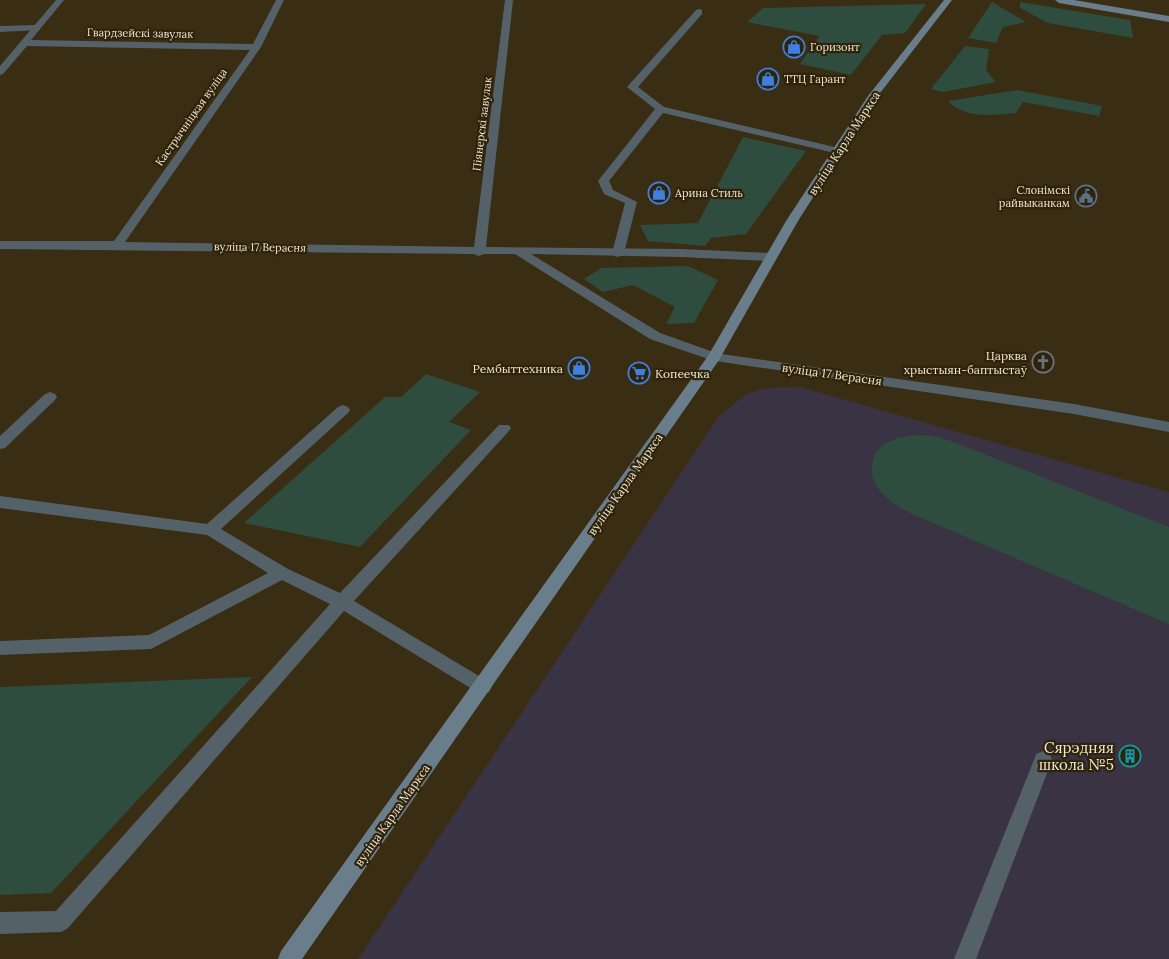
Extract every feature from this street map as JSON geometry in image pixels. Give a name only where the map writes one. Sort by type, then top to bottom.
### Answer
[{"type":"street","points":[[0,72],[60,0]]},
{"type":"street","name":"Кастрычніцкая вуліца","points":[[117,245],[256,47],[280,0]]},
{"type":"street","name":"Піянерскі завулак","points":[[479,252],[509,0]]},
{"type":"street","name":"вуліца Карла Маркса","points":[[289,959],[483,687],[714,357],[792,221],[873,96],[948,0]]},
{"type":"street","points":[[1059,0],[1169,19]]},
{"type":"street","points":[[699,12],[632,87],[661,109],[839,151]]},
{"type":"street","points":[[0,28],[36,28]]},
{"type":"street","name":"Гвардзейскі завулак","points":[[23,43],[256,47]]},
{"type":"street","points":[[618,253],[631,202],[608,192],[603,181],[661,109]]},
{"type":"street","name":"вуліца 17 Верасня","points":[[0,245],[117,245],[772,256]]},
{"type":"street","name":"вуліца 17 Верасня","points":[[519,252],[655,336],[714,357],[1074,409],[1169,427]]},
{"type":"street","points":[[0,444],[50,396]]},
{"type":"street","points":[[210,530],[343,410]]},
{"type":"street","points":[[0,923],[61,921],[342,602],[504,428]]},
{"type":"street","points":[[0,502],[210,530],[282,573],[342,602],[483,687]]},
{"type":"street","points":[[0,648],[151,642],[282,573]]},
{"type":"street","points":[[965,959],[1043,760]]},
{"type":"shaded area","points":[[800,387],[1169,492],[1169,959],[358,959],[719,416],[746,394],[766,388]]},
{"type":"green space","points":[[992,2],[1026,22],[1003,27],[996,43],[968,38]]},
{"type":"green space","points":[[1020,2],[1130,20],[1133,38],[1048,23],[1020,8]]},
{"type":"green space","points":[[926,4],[905,33],[882,35],[851,75],[800,64],[819,36],[747,22],[763,8]]},
{"type":"green space","points":[[965,46],[989,49],[986,70],[996,82],[943,92],[931,89]]},
{"type":"green space","points":[[1017,90],[1102,106],[1099,116],[1023,102],[1016,113],[989,115],[962,111],[948,101]]},
{"type":"green space","points":[[743,137],[806,151],[746,234],[711,238],[705,246],[648,241],[640,225],[698,223]]},
{"type":"green space","points":[[688,266],[718,280],[694,323],[666,324],[675,307],[633,285],[603,292],[584,279],[601,268]]},
{"type":"green space","points":[[426,374],[480,392],[449,422],[471,430],[360,547],[244,523],[385,397],[401,397]]},
{"type":"green space","points":[[915,435],[933,436],[951,441],[1169,527],[1169,624],[910,513],[891,501],[881,492],[874,480],[872,467],[875,454],[888,442]]},
{"type":"green space","points":[[252,677],[51,893],[0,895],[0,687]]},
{"type":"place","name":"Горизонт","points":[[794,47]]},
{"type":"place","name":"ТТЦ Гарант","points":[[768,79]]},
{"type":"place","name":"Арина Стиль","points":[[659,193]]},
{"type":"place","name":"Слонімскі райвыканкам","points":[[1086,196]]},
{"type":"place","name":"Царква хрыстыян-баптыстаў","points":[[1043,362]]},
{"type":"place","name":"Рембыттехника","points":[[579,368]]},
{"type":"place","name":"Копеечка","points":[[639,373]]},
{"type":"place","name":"Сярэдняя школа №5","points":[[1130,756]]}]
